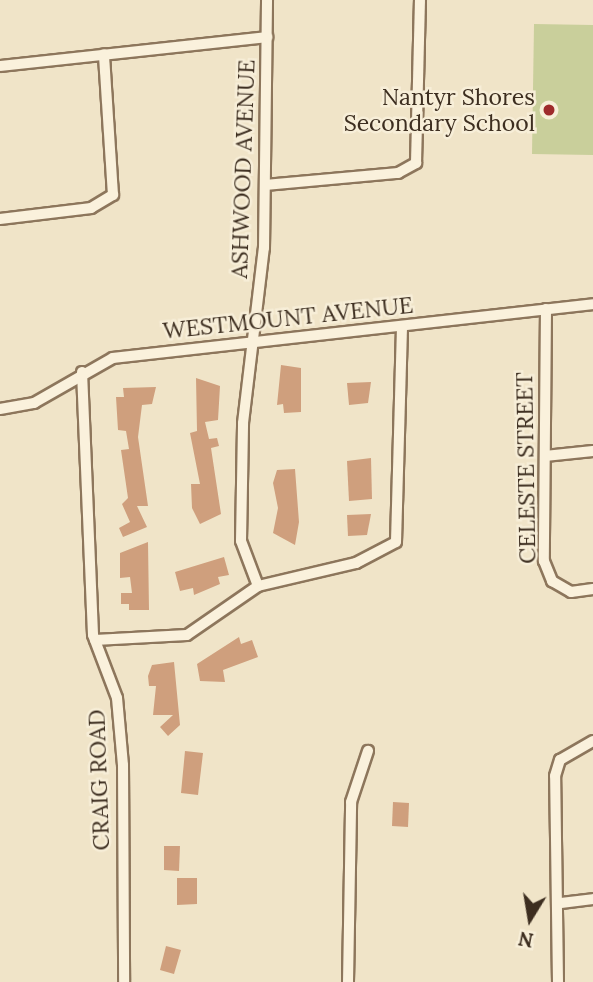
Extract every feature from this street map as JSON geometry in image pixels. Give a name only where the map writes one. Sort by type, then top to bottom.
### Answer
[{"type":"street","name":"ASHWOOD AVENUE","points":[[258,586],[241,541],[243,422],[256,342],[265,185],[267,0]]},
{"type":"street","points":[[265,185],[398,173],[416,163],[420,0]]},
{"type":"street","points":[[0,66],[267,37]]},
{"type":"street","points":[[0,219],[91,208],[113,195],[104,54]]},
{"type":"street","name":"WESTMOUNT AVENUE","points":[[0,409],[33,403],[82,372],[113,358],[593,304]]},
{"type":"street","name":"CELESTE STREET","points":[[546,309],[544,561],[552,581],[572,592],[593,589]]},
{"type":"street","points":[[95,640],[187,635],[258,586],[356,563],[396,542],[402,327]]},
{"type":"street","name":"CRAIG ROAD","points":[[82,372],[95,640],[117,698],[123,765],[124,982]]},
{"type":"street","points":[[545,456],[593,451]]},
{"type":"street","points":[[558,982],[561,903],[555,776],[559,760],[593,741]]},
{"type":"street","points":[[348,982],[351,802],[368,751]]},
{"type":"street","points":[[561,903],[593,899]]},
{"type":"green space","points":[[534,24],[593,25],[593,155],[532,154]]},
{"type":"building","points":[[281,365],[301,368],[301,412],[284,413],[283,404],[277,405]]},
{"type":"building","points":[[196,378],[220,386],[218,420],[205,422],[209,439],[217,438],[219,446],[211,448],[221,514],[200,524],[192,508],[191,484],[200,484],[190,433],[197,431]]},
{"type":"building","points":[[371,382],[368,403],[349,405],[347,383]]},
{"type":"building","points":[[156,387],[152,404],[142,405],[138,437],[148,506],[137,506],[147,527],[123,537],[119,528],[130,522],[122,504],[128,498],[121,450],[129,449],[126,431],[118,430],[116,397],[124,397],[123,388]]},
{"type":"building","points":[[371,458],[372,499],[349,501],[347,461]]},
{"type":"building","points":[[295,469],[299,522],[295,545],[273,533],[278,508],[273,483],[277,470]]},
{"type":"building","points":[[371,514],[367,535],[348,536],[347,515]]},
{"type":"building","points":[[148,542],[149,610],[129,610],[129,604],[121,604],[121,593],[132,593],[130,577],[120,578],[120,553]]},
{"type":"building","points":[[224,557],[229,575],[218,577],[220,584],[194,595],[193,588],[180,591],[175,572]]},
{"type":"building","points":[[239,637],[241,644],[252,640],[258,657],[223,670],[225,682],[200,681],[197,664]]},
{"type":"building","points":[[174,662],[180,725],[168,736],[160,727],[173,715],[153,715],[156,686],[149,686],[148,676],[152,665]]},
{"type":"building","points":[[185,751],[203,753],[198,795],[181,793]]},
{"type":"building","points":[[393,802],[409,803],[408,827],[392,826]]},
{"type":"building","points":[[164,846],[180,846],[179,871],[164,870]]},
{"type":"building","points":[[177,878],[197,878],[197,904],[177,905]]},
{"type":"building","points":[[166,946],[181,950],[174,974],[160,970]]},
{"type":"place","name":"Nantyr Shores Secondary School","points":[[549,110]]}]
